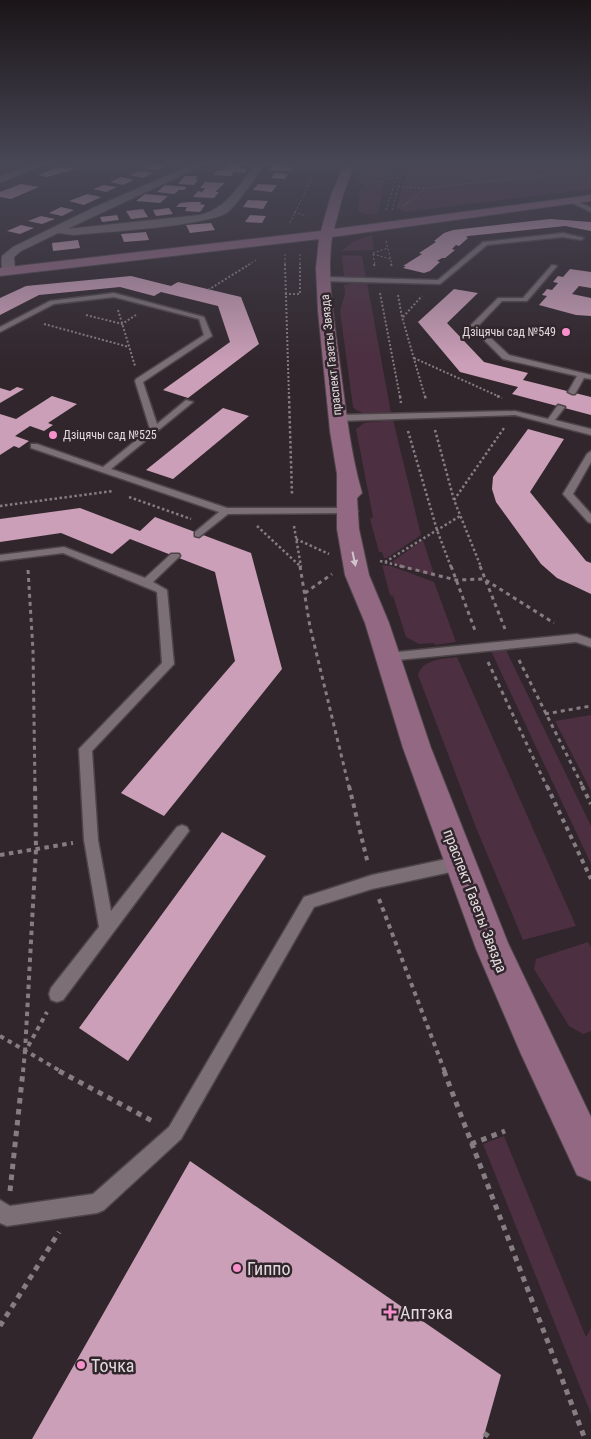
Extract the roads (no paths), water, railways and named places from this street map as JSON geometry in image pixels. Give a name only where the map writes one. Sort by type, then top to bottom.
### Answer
[{"type":"main road","name":"праспект Газеты Звязда","points":[[330,230],[324,253],[324,279],[338,418],[353,511],[348,529],[357,576],[384,645],[417,748],[511,991],[591,1161]]},
{"type":"main road","points":[[4,272],[355,230]]},
{"type":"street","points":[[4,272],[8,256],[17,249],[56,231],[91,230]]},
{"type":"lane","points":[[324,279],[434,282],[445,279],[485,243],[563,235],[581,238]]},
{"type":"lane","points":[[554,266],[525,300],[500,299],[474,326],[506,356],[587,376],[572,392]]},
{"type":"lane","points":[[0,330],[52,302],[114,295],[202,318],[208,336],[139,381],[155,430]]},
{"type":"lane","points":[[106,469],[189,402]]},
{"type":"lane","points":[[550,421],[561,407]]},
{"type":"lane","points":[[338,418],[515,413],[591,432]]},
{"type":"lane","points":[[34,446],[226,511],[353,511]]},
{"type":"lane","points":[[591,454],[568,494],[591,520]]},
{"type":"lane","points":[[199,534],[226,511]]},
{"type":"lane","points":[[0,558],[64,550],[162,590],[168,664],[84,749],[91,840],[107,928]]},
{"type":"lane","points":[[146,583],[175,556]]},
{"type":"lane","points":[[384,645],[481,648],[577,638],[591,643]]},
{"type":"lane","points":[[57,994],[182,831]]},
{"type":"lane","points":[[4,1213],[97,1202],[175,1134],[309,902],[372,882],[460,863]]},
{"type":"place","name":"Дзіцячы сад №549","points":[[566,332]]},
{"type":"place","name":"Дзіцячы сад №525","points":[[53,435]]},
{"type":"place","name":"Гиппо","points":[[237,1268]]},
{"type":"place","name":"Аптэка","points":[[390,1312]]},
{"type":"place","name":"Точка","points":[[81,1365]]}]
